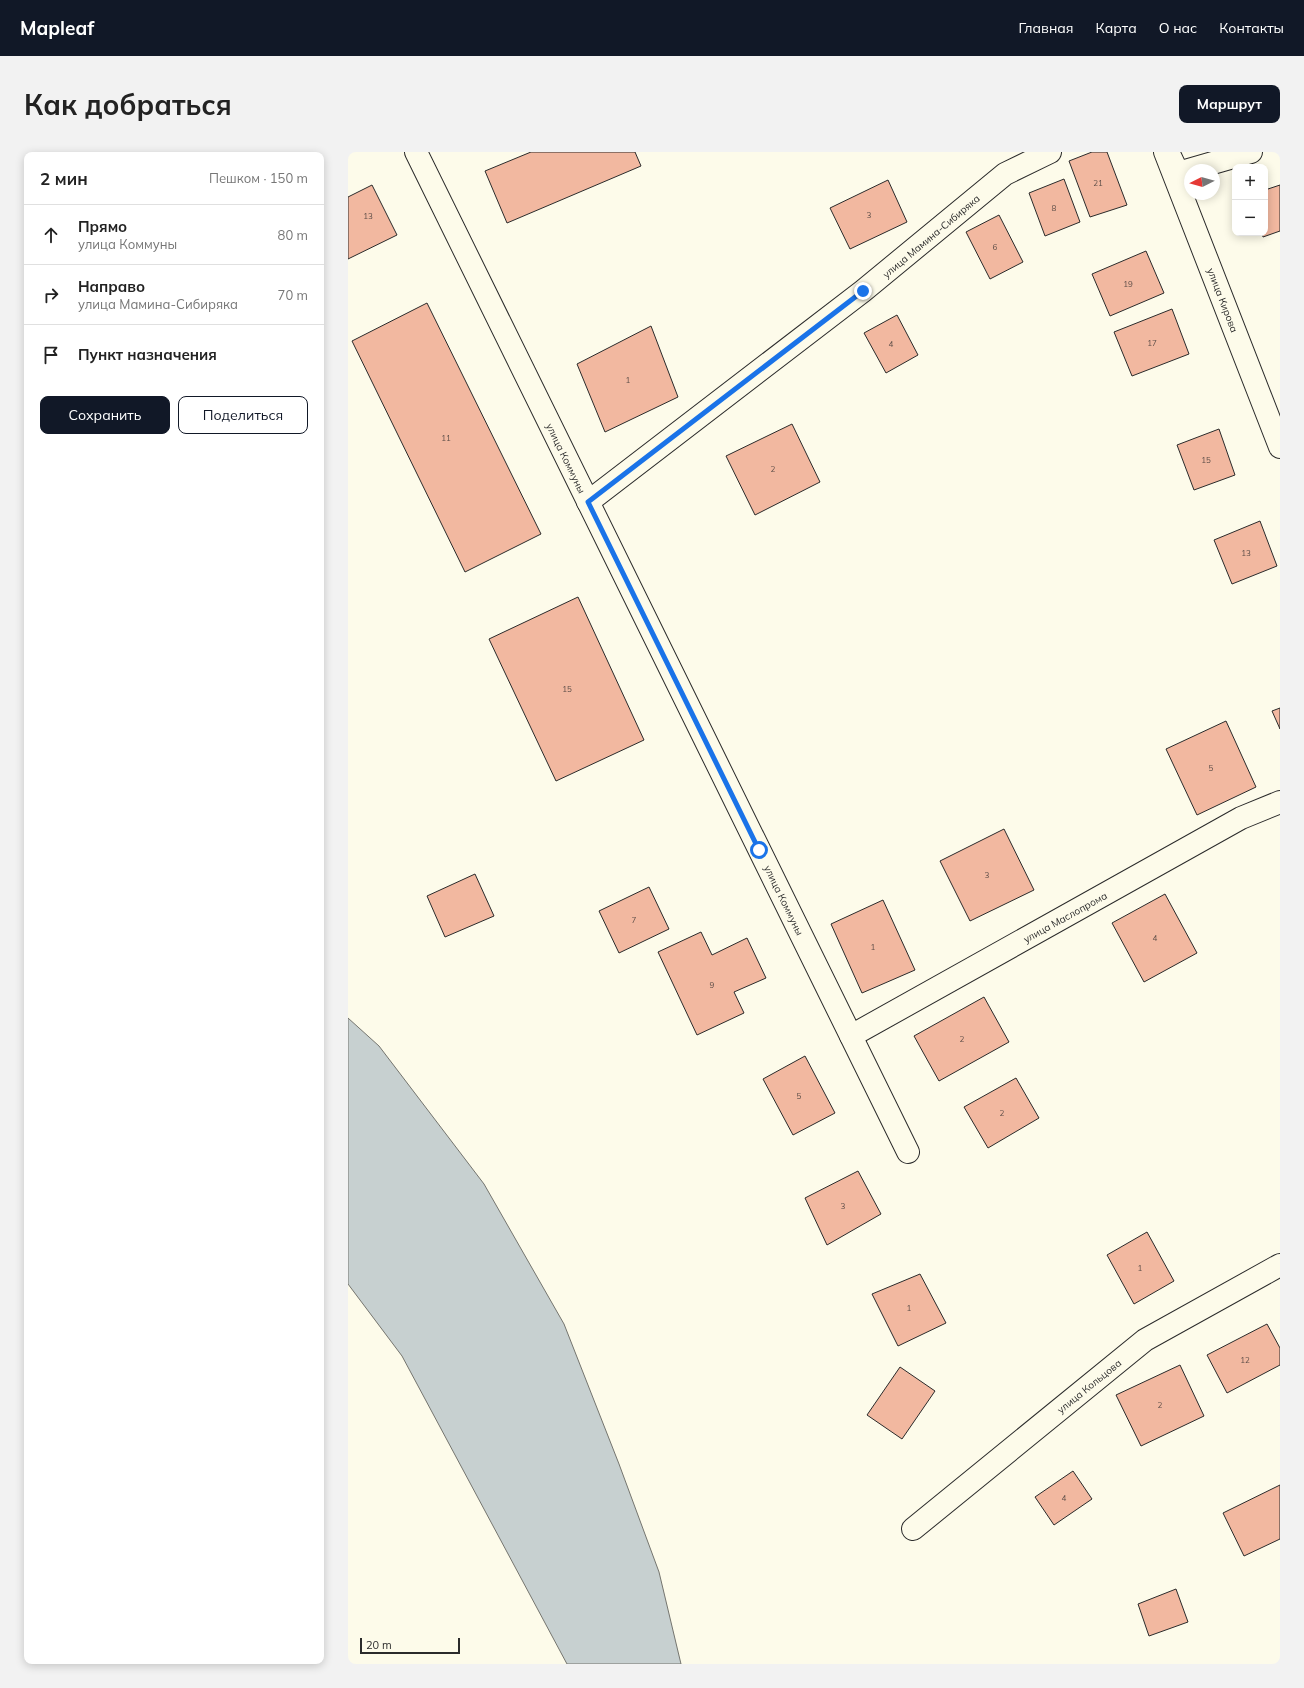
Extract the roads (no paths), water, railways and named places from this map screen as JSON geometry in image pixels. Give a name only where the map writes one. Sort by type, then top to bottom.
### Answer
[{"type":"street","name":"улица Коммуны","points":[[416,152],[908,1152]]},
{"type":"street","name":"улица Мамина-Сибиряка","points":[[588,502],[863,291],[1005,174],[1050,152]]},
{"type":"street","points":[[1167,152],[1178,173],[1251,152]]},
{"type":"street","name":"улица Кирова","points":[[1167,152],[1280,447]]},
{"type":"street","name":"улица Маслопрома","points":[[851,1036],[1242,818],[1280,802]]},
{"type":"street","name":"улица Кольцова","points":[[912,1529],[1145,1340],[1280,1265]]}]
